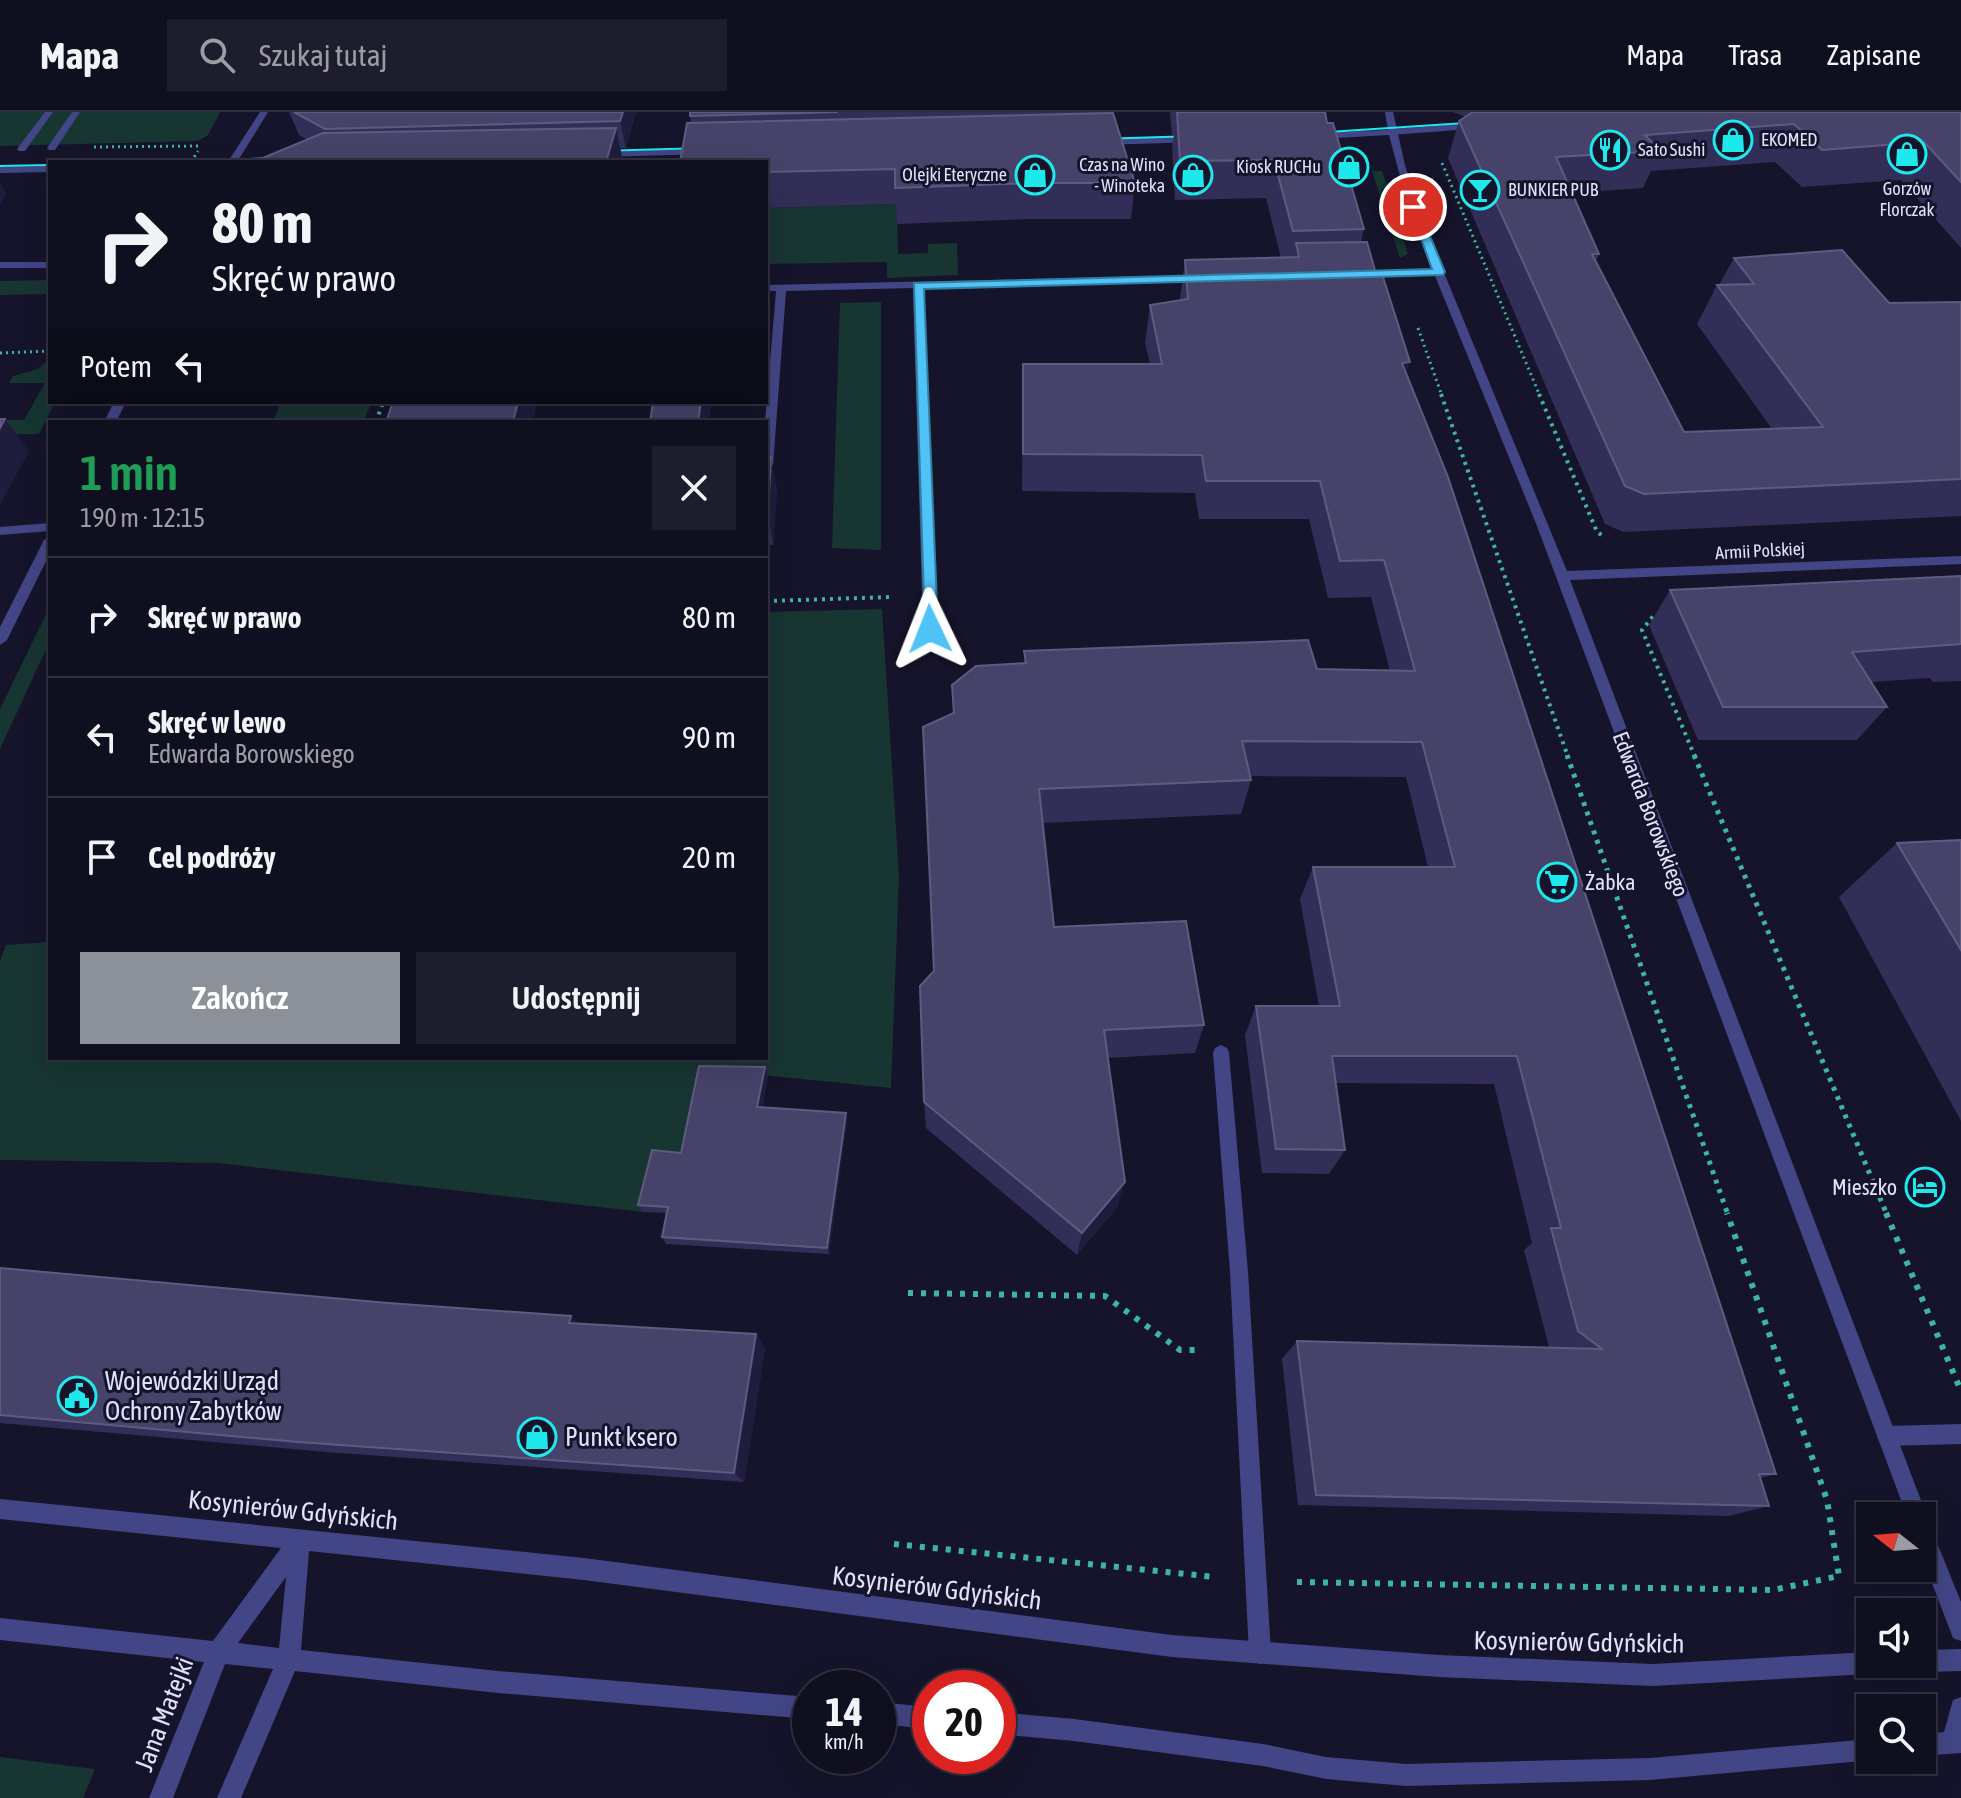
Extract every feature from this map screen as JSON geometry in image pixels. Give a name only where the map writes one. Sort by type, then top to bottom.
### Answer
[{"type":"street","points":[[22,149],[49,112]]},
{"type":"street","points":[[52,148],[76,112]]},
{"type":"street","points":[[234,160],[264,112]]},
{"type":"street","name":"Edwarda Borowskiego","points":[[1389,112],[1416,217],[1562,576],[1912,1502]]},
{"type":"street","points":[[1302,137],[1488,125]]},
{"type":"street","points":[[1090,143],[1202,140]]},
{"type":"street","points":[[591,154],[721,151]]},
{"type":"street","points":[[0,170],[48,169]]},
{"type":"street","points":[[0,265],[48,265]]},
{"type":"street","points":[[1336,274],[1439,272]]},
{"type":"street","points":[[768,288],[1212,278]]},
{"type":"street","points":[[918,286],[930,629]]},
{"type":"street","points":[[768,453],[781,288]]},
{"type":"street","points":[[0,531],[48,527]]},
{"type":"street","points":[[0,640],[48,544]]},
{"type":"street","name":"Armii Polskiej","points":[[1562,576],[1961,560]]},
{"type":"street","points":[[1221,1053],[1239,1272],[1260,1653]]},
{"type":"street","points":[[1887,1436],[1961,1434]]},
{"type":"street","name":"Kosynierów Gdyńskich","points":[[0,1509],[584,1569],[1172,1646],[1439,1666],[1653,1675],[1856,1664]]},
{"type":"street","points":[[229,1798],[289,1659],[300,1540]]},
{"type":"street","name":"Jana Matejki","points":[[161,1798],[219,1651],[300,1540]]},
{"type":"street","points":[[1936,1566],[1961,1630]]},
{"type":"street","points":[[0,1629],[498,1682],[792,1706]]},
{"type":"street","points":[[1936,1661],[1961,1660]]},
{"type":"street","points":[[1936,1744],[1957,1742],[1961,1708]]},
{"type":"street","points":[[1016,1725],[1263,1755],[1326,1768],[1406,1775],[1650,1769],[1856,1751]]},
{"type":"path","points":[[52,148],[201,146]]},
{"type":"path","points":[[1442,163],[1597,532],[1606,538]]},
{"type":"path","points":[[894,1544],[1256,1581],[1773,1590],[1839,1576],[1827,1500],[1490,528],[1398,273]]},
{"type":"path","points":[[0,353],[48,351]]},
{"type":"path","points":[[768,601],[874,598]]},
{"type":"path","points":[[1664,615],[1654,615],[1642,630],[1961,1391]]},
{"type":"path","points":[[908,1293],[1105,1296],[1180,1350],[1209,1350]]},
{"type":"green space","points":[[0,112],[220,112],[208,135],[198,141],[0,146]]},
{"type":"green space","points":[[1372,171],[1382,171],[1386,182],[1408,254],[1400,258]]},
{"type":"green space","points":[[897,204],[898,254],[928,253],[928,244],[957,243],[958,275],[887,278],[887,262],[768,264],[768,208]]},
{"type":"green space","points":[[48,280],[48,294],[0,295],[0,281]]},
{"type":"green space","points":[[881,302],[881,550],[832,548],[840,303]]},
{"type":"green space","points":[[48,360],[48,404],[54,404],[39,434],[0,435],[0,420],[24,420],[45,383],[9,383],[13,376],[38,369]]},
{"type":"green space","points":[[280,404],[371,404],[364,420],[274,420]]},
{"type":"green space","points":[[882,609],[899,876],[891,1088],[761,1075],[685,1160],[656,1158],[643,1212],[218,1163],[0,1160],[0,961],[6,945],[48,942],[48,1060],[768,1060],[768,612]]},
{"type":"green space","points":[[48,610],[48,645],[0,749],[0,709]]},
{"type":"green space","points":[[0,1757],[95,1769],[83,1798],[0,1798]]},
{"type":"building","points":[[294,112],[623,112],[620,121],[325,129]]},
{"type":"building","points":[[690,112],[838,112],[690,116]]},
{"type":"building","points":[[1177,112],[1325,112],[1327,123],[1333,123],[1364,229],[1293,231],[1274,160],[1180,161]]},
{"type":"building","points":[[1473,112],[1961,112],[1961,182],[1924,142],[1822,150],[1794,124],[1645,135],[1660,151],[1556,157],[1599,254],[1592,254],[1684,432],[1823,427],[1717,285],[1754,284],[1734,258],[1842,250],[1889,303],[1961,302],[1961,479],[1644,494],[1625,486],[1459,121]]},
{"type":"building","points":[[1113,113],[1135,183],[895,188],[895,169],[768,172],[768,160],[680,160],[687,123]]},
{"type":"building","points":[[616,128],[607,160],[258,160],[323,133]]},
{"type":"building","points":[[1367,242],[1376,274],[1382,274],[1410,362],[1402,363],[1448,477],[1776,1474],[1759,1474],[1769,1506],[1316,1495],[1297,1341],[1602,1349],[1578,1331],[1551,1228],[1561,1228],[1517,1056],[1332,1056],[1345,1150],[1276,1149],[1256,1006],[1340,1006],[1313,867],[1455,867],[1422,742],[1242,741],[1251,780],[1039,789],[1054,927],[1186,921],[1204,1025],[1104,1030],[1125,1182],[1082,1233],[924,1102],[920,986],[934,971],[923,727],[954,713],[952,685],[976,666],[1026,663],[1024,651],[1308,640],[1317,669],[1415,671],[1384,560],[1340,561],[1320,481],[1206,481],[1202,455],[1023,454],[1023,364],[1162,364],[1150,305],[1188,299],[1185,260],[1299,257],[1296,243]]},
{"type":"building","points":[[392,404],[518,404],[514,420],[387,420]]},
{"type":"building","points":[[653,404],[701,404],[698,420],[650,420]]},
{"type":"building","points":[[768,457],[771,457],[768,512]]},
{"type":"building","points":[[1961,576],[1961,644],[1852,652],[1887,707],[1723,707],[1670,590]]},
{"type":"building","points":[[1961,840],[1961,950],[1897,843]]},
{"type":"building","points":[[699,1066],[765,1067],[757,1107],[846,1113],[827,1248],[662,1237],[668,1207],[638,1205],[652,1150],[681,1153]]},
{"type":"building","points":[[0,1268],[571,1316],[569,1323],[756,1334],[734,1473],[298,1442],[0,1415]]},
{"type":"tram line","points":[[1313,133],[1481,122]]},
{"type":"tram line","points":[[1097,139],[1197,136]]},
{"type":"tram line","points":[[597,151],[705,148]]},
{"type":"tram line","points":[[218,160],[281,158]]},
{"type":"tram line","points":[[0,166],[48,165]]},
{"type":"place","name":"EKOMED","points":[[1733,140]]},
{"type":"place","name":"Sato Sushi","points":[[1610,150]]},
{"type":"place","name":"Gorzów Florczak","points":[[1907,154]]},
{"type":"place","name":"Kiosk RUCHu","points":[[1349,167]]},
{"type":"place","name":"Olejki Eteryczne","points":[[1035,175]]},
{"type":"place","name":"Czas na Wino - Winoteka","points":[[1193,175]]},
{"type":"place","name":"BUNKIER PUB","points":[[1480,190]]},
{"type":"place","name":"Żabka","points":[[1557,882]]},
{"type":"place","name":"Mieszko","points":[[1925,1187]]},
{"type":"place","name":"Wojewódzki Urząd Ochrony Zabytków","points":[[77,1396]]},
{"type":"place","name":"Punkt ksero","points":[[537,1437]]},
{"type":"route","points":[[930,629],[918,286],[1439,272],[1413,207]]}]
